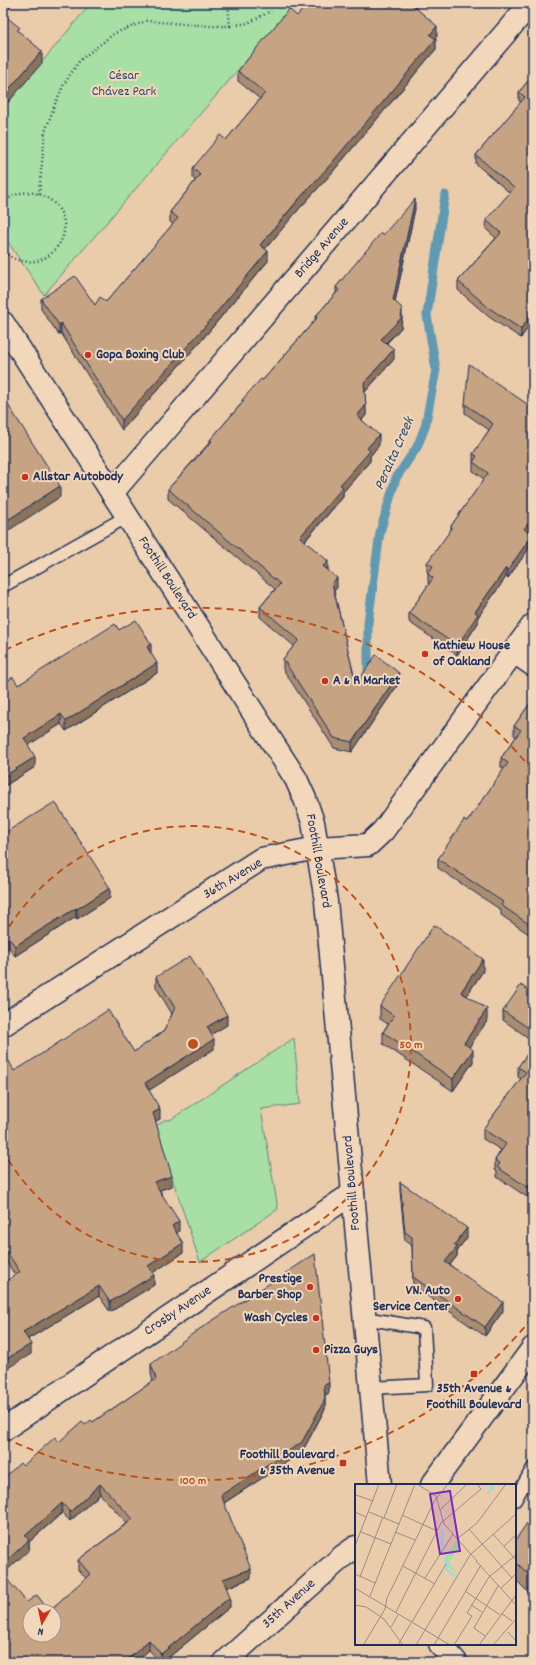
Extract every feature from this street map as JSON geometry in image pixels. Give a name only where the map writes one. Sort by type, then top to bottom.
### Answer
[{"type":"street","name":"Bridge Avenue","points":[[112,493],[531,3]]},
{"type":"street","name":"Foothill Boulevard","points":[[4,326],[128,516],[296,779],[313,822],[326,901],[380,1484]]},
{"type":"street","name":"36th Avenue","points":[[3,1026],[261,859],[317,848],[368,845],[383,831],[533,625]]},
{"type":"street","points":[[514,652],[533,665]]},
{"type":"street","name":"Crosby Avenue","points":[[3,1430],[353,1193]]},
{"type":"street","points":[[433,1484],[533,1348]]},
{"type":"street","name":"35th Avenue","points":[[224,1662],[343,1556],[355,1548]]},
{"type":"street","points":[[441,1645],[456,1662]]},
{"type":"lane","points":[[3,586],[128,516]]},
{"type":"lane","points":[[364,1318],[424,1328],[427,1384],[371,1388]]},
{"type":"lane","points":[[516,1498],[533,1468]]},
{"type":"path","points":[[228,3],[230,26]]},
{"type":"path","points":[[39,194],[45,132],[64,84],[80,60],[115,33],[146,21],[230,26],[248,23],[270,11]]},
{"type":"path","points":[[3,203],[8,198],[28,192],[39,194],[50,199],[58,208],[63,219],[64,231],[60,243],[53,253],[42,259],[31,262],[19,260],[8,255],[3,250]]},
{"type":"green space","name":"César Chávez Park","points":[[91,3],[296,3],[44,295],[3,235],[3,109]]},
{"type":"green space","points":[[294,1038],[300,1104],[261,1109],[278,1209],[200,1262],[155,1127],[164,1120],[170,1120]]},
{"type":"building","points":[[308,3],[410,3],[437,26],[430,35],[436,39],[330,165],[260,245],[268,251],[200,332],[122,420],[61,323],[59,325],[41,299],[75,276],[95,305],[100,297],[106,302],[178,218],[170,212],[200,175],[193,168],[220,135],[226,140],[265,93],[238,71],[289,9],[297,16]]},
{"type":"building","points":[[3,14],[20,28],[17,30],[42,51],[3,96]]},
{"type":"building","points":[[533,75],[533,311],[521,329],[489,308],[458,281],[501,233],[486,220],[514,188],[476,155],[525,97],[519,92]]},
{"type":"building","points":[[415,199],[393,300],[402,308],[401,318],[381,339],[394,349],[364,383],[366,405],[357,416],[379,435],[367,448],[370,451],[340,485],[343,487],[300,537],[328,561],[323,566],[337,578],[332,583],[356,684],[376,655],[399,673],[352,742],[334,738],[283,659],[299,640],[260,607],[280,584],[168,489],[212,441],[210,440],[244,401],[242,400],[261,379],[263,380],[317,318],[315,317],[339,290],[336,287],[381,233],[383,235]]},
{"type":"building","points":[[469,364],[527,404],[533,397],[533,517],[524,529],[532,535],[508,570],[506,568],[475,612],[478,614],[457,646],[409,613],[433,578],[428,574],[433,566],[427,563],[488,473],[473,462],[477,456],[473,454],[493,424],[465,404]]},
{"type":"building","name":"Allstar Autobody","points":[[3,397],[60,486],[3,523]]},
{"type":"building","points":[[136,620],[151,644],[147,647],[157,663],[66,721],[61,714],[24,738],[35,757],[3,777],[3,684],[13,677],[18,685],[115,624],[119,630]]},
{"type":"building","points":[[533,699],[533,927],[501,905],[503,902],[438,859],[464,820],[467,822],[508,763],[501,758],[521,730],[514,726]]},
{"type":"building","points":[[55,802],[110,888],[15,946],[9,938],[3,942],[3,834]]},
{"type":"building","points":[[434,925],[483,959],[461,992],[487,1009],[464,1043],[473,1050],[453,1079],[383,1032],[394,1016],[380,1006]]},
{"type":"building","points":[[190,956],[227,1015],[207,1027],[214,1039],[145,1083],[160,1109],[153,1113],[172,1176],[154,1182],[179,1221],[172,1226],[183,1243],[148,1266],[154,1275],[110,1302],[99,1286],[23,1332],[31,1344],[3,1361],[3,1283],[20,1272],[3,1246],[3,1065],[9,1061],[14,1071],[108,1010],[134,1052],[164,1031],[175,1008],[156,977]]},
{"type":"building","points":[[521,985],[532,993],[533,991],[533,1031],[503,1011]]},
{"type":"building","points":[[533,1046],[533,1186],[529,1184],[527,1187],[497,1167],[500,1164],[495,1160],[506,1144],[483,1129],[526,1072],[518,1067]]},
{"type":"building","points":[[400,1182],[467,1228],[454,1245],[457,1247],[445,1262],[503,1302],[485,1327],[413,1277],[412,1237],[405,1232]]},
{"type":"building","points":[[315,1254],[329,1383],[324,1385],[325,1399],[302,1442],[221,1495],[251,1569],[223,1579],[230,1597],[161,1654],[149,1640],[125,1662],[3,1662],[3,1575],[27,1602],[37,1595],[43,1603],[22,1603],[22,1643],[62,1643],[62,1603],[58,1603],[90,1574],[78,1560],[133,1519],[100,1484],[70,1512],[62,1503],[25,1536],[29,1540],[3,1564],[3,1479],[20,1463],[23,1466],[55,1437],[59,1442],[82,1422],[85,1425],[91,1420],[93,1422],[156,1379],[151,1364],[198,1330]]},
{"type":"building","points":[[533,1519],[533,1579],[516,1562],[516,1540],[527,1523]]},
{"type":"waterway","name":"Peralta Creek","points":[[368,677],[368,623],[380,532],[396,478],[417,447],[425,427],[436,370],[427,315],[445,195]]},
{"type":"place","name":"Gopa Boxing Club","points":[[88,355]]},
{"type":"place","name":"Allstar Autobody","points":[[25,477]]},
{"type":"place","name":"Kathiew House of Oakland","points":[[425,654]]},
{"type":"place","name":"A & R Market","points":[[325,681]]},
{"type":"place","name":"Prestige Barber Shop","points":[[310,1287]]},
{"type":"place","name":"VN. Auto Service Center","points":[[458,1299]]},
{"type":"place","name":"Wash Cycles","points":[[316,1318]]},
{"type":"place","name":"Pizza Guys","points":[[316,1350]]},
{"type":"place","name":"35th Avenue & Foothill Boulevard","points":[[474,1374]]},
{"type":"place","name":"Foothill Boulevard & 35th Avenue","points":[[343,1463]]}]
